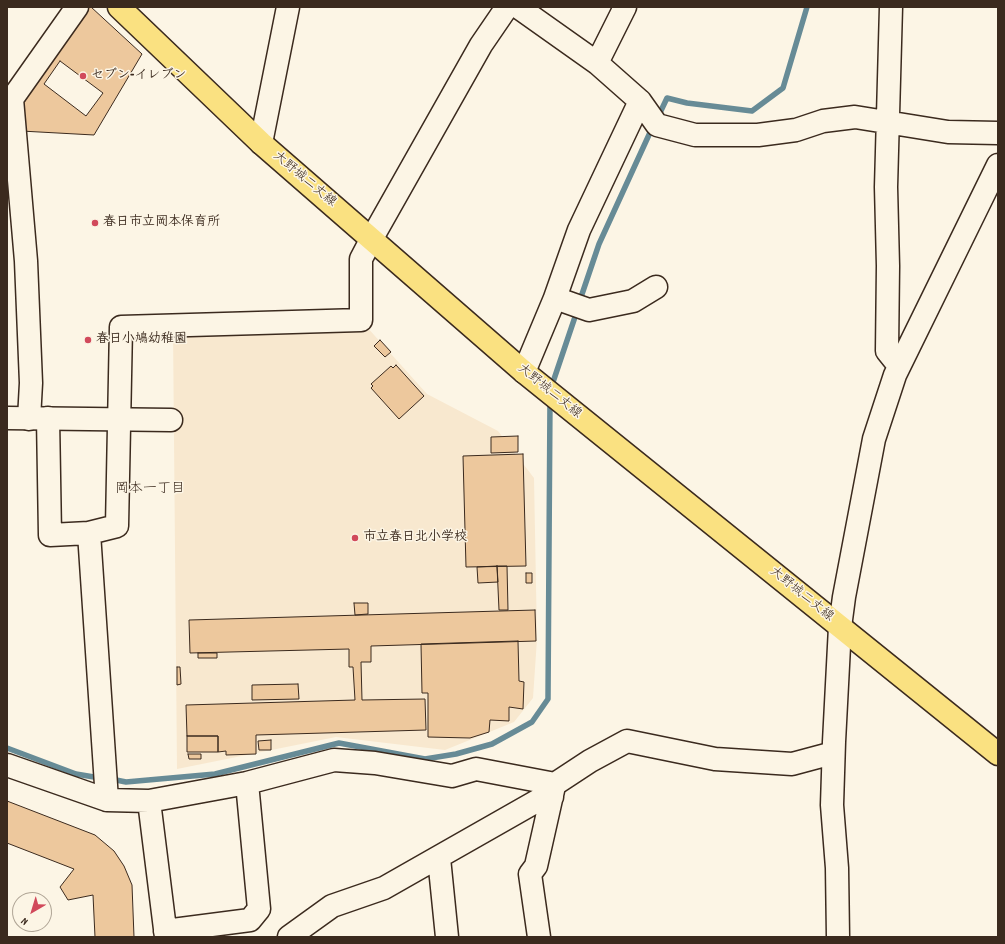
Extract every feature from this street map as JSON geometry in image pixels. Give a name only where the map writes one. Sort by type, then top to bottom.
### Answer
[{"type":"main road","name":"大野城二丈線","points":[[119,7],[261,143],[372,238],[524,372],[998,754]]},
{"type":"street","points":[[77,7],[10,99],[26,261],[31,383],[39,419],[50,534],[89,533],[117,526],[121,327],[361,320],[361,259],[481,46],[507,7]]},
{"type":"street","points":[[261,143],[288,7]]},
{"type":"street","points":[[518,7],[597,63],[640,101],[658,125],[695,135],[758,135],[796,130],[823,121],[855,117],[948,132],[998,133]]},
{"type":"street","points":[[597,63],[625,7]]},
{"type":"street","points":[[891,7],[886,187],[888,266],[887,351],[899,366]]},
{"type":"street","points":[[524,372],[555,298],[579,230],[640,101]]},
{"type":"street","points":[[838,937],[837,868],[832,805],[840,626],[844,597],[874,439],[899,366],[998,165]]},
{"type":"street","points":[[555,298],[589,310],[633,301],[656,287]]},
{"type":"street","points":[[7,418],[171,420]]},
{"type":"street","points":[[89,533],[107,800]]},
{"type":"street","points":[[289,937],[332,906],[384,888],[537,802],[590,761],[627,741],[715,759],[792,764],[834,753]]},
{"type":"street","points":[[7,765],[107,800],[148,801],[247,783],[334,760],[375,763],[452,776],[476,769],[553,791]]},
{"type":"street","points":[[148,801],[166,934],[250,920],[259,909],[247,783]]},
{"type":"street","points":[[539,937],[530,874],[536,866],[553,791]]},
{"type":"street","points":[[439,858],[447,937]]},
{"type":"shaded area","name":"市立春日北小学校","points":[[366,326],[427,394],[498,431],[534,478],[537,639],[533,698],[514,722],[445,750],[336,737],[177,769],[173,329]]},
{"type":"building","name":"セブン-イレブン","points":[[88,7],[91,7],[142,54],[94,135],[21,131],[21,99]]},
{"type":"building","points":[[60,61],[103,93],[86,116],[44,84]]},
{"type":"building","points":[[380,340],[391,352],[385,357],[374,346]]},
{"type":"building","points":[[396,365],[424,396],[399,419],[371,388],[373,386],[371,384],[391,366],[393,368]]},
{"type":"building","points":[[518,436],[518,452],[491,453],[491,437]]},
{"type":"building","points":[[523,454],[526,566],[466,567],[463,456]]},
{"type":"building","points":[[497,566],[498,582],[478,583],[477,567]]},
{"type":"building","points":[[497,566],[507,566],[508,610],[499,610]]},
{"type":"building","points":[[526,573],[532,573],[532,583],[526,583]]},
{"type":"building","points":[[354,603],[368,603],[368,614],[355,615]]},
{"type":"building","points":[[535,610],[536,641],[371,646],[371,662],[361,662],[362,700],[425,699],[426,730],[256,735],[256,754],[226,755],[226,751],[218,752],[218,736],[187,736],[186,705],[355,700],[353,667],[349,667],[349,649],[190,653],[189,620]]},
{"type":"building","points":[[518,641],[519,681],[524,682],[523,709],[509,707],[509,721],[490,720],[489,732],[470,738],[428,737],[428,693],[422,693],[421,644]]},
{"type":"building","points":[[198,653],[217,653],[217,658],[198,658]]},
{"type":"building","points":[[177,667],[180,667],[181,684],[177,685]]},
{"type":"building","points":[[298,684],[299,699],[252,700],[252,685]]},
{"type":"building","points":[[187,736],[218,736],[218,752],[187,752]]},
{"type":"building","points":[[271,740],[271,750],[259,750],[258,741]]},
{"type":"building","points":[[188,754],[201,754],[201,759],[189,759]]},
{"type":"building","points":[[7,801],[95,835],[114,851],[124,866],[132,885],[134,937],[95,937],[93,895],[68,900],[60,887],[74,869],[7,843]]},
{"type":"waterway","points":[[658,117],[667,98],[687,103],[752,111],[783,88],[807,7]]},
{"type":"waterway","points":[[579,303],[599,244],[653,126]]},
{"type":"waterway","points":[[551,388],[577,311]]},
{"type":"waterway","points":[[111,779],[126,782],[215,774],[339,743],[425,759],[456,754],[492,744],[532,722],[548,699],[550,400]]},
{"type":"waterway","points":[[7,748],[76,774],[100,778]]},
{"type":"place","name":"セブン-イレブン","points":[[83,76]]},
{"type":"place","name":"春日市立岡本保育所","points":[[95,223]]},
{"type":"place","name":"春日小鳩幼稚園","points":[[88,340]]},
{"type":"place","name":"市立春日北小学校","points":[[355,538]]},
{"type":"district","name":"岡本一丁目","points":[[150,490]]}]
